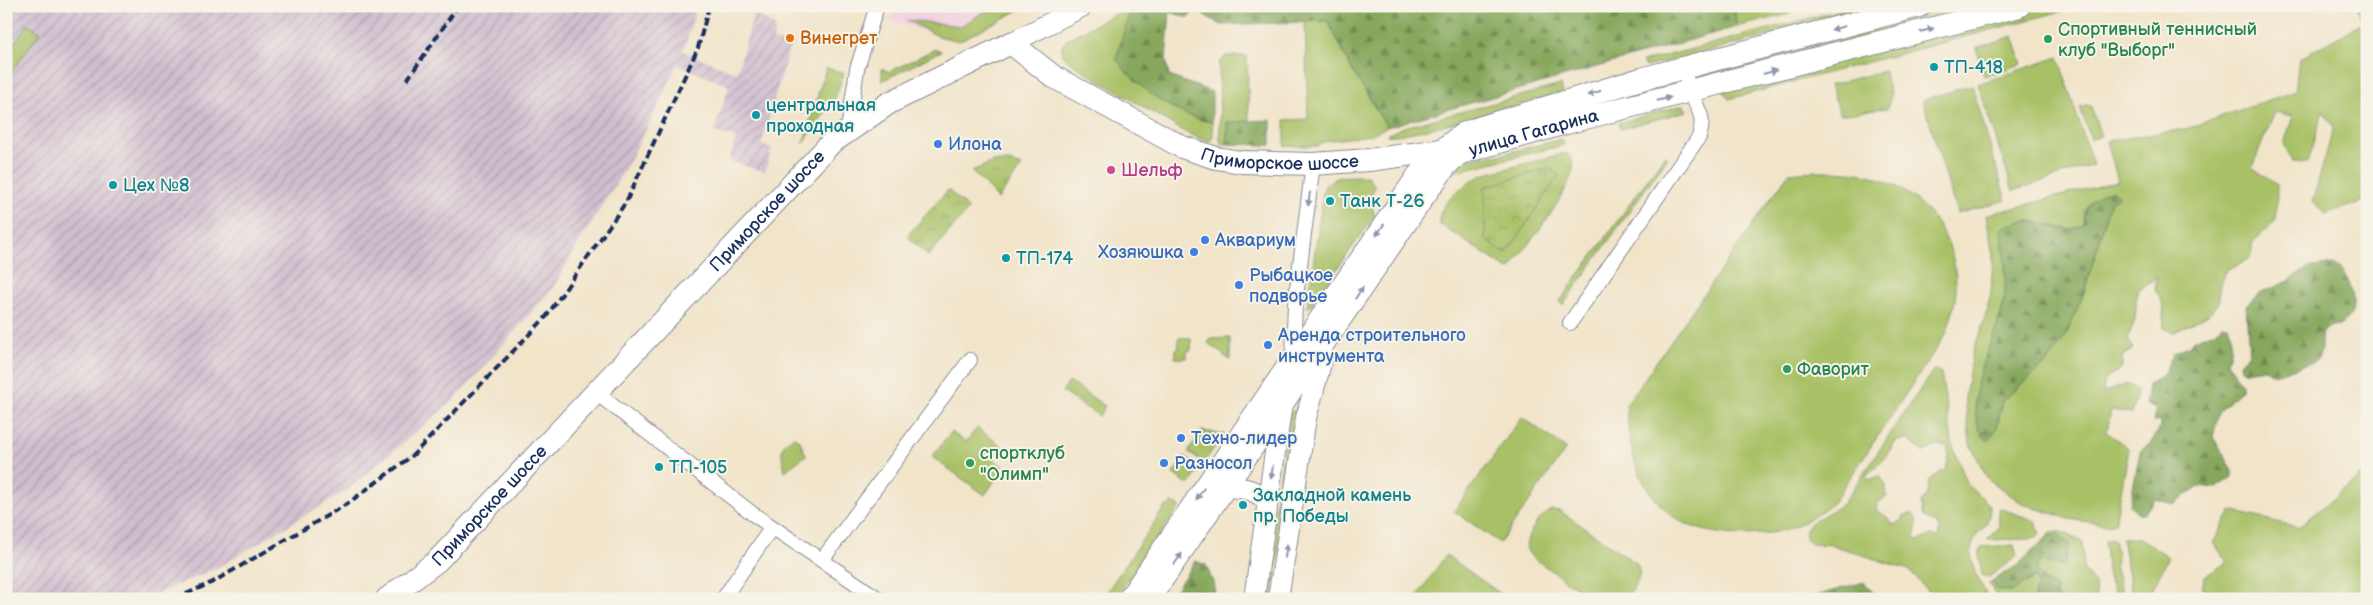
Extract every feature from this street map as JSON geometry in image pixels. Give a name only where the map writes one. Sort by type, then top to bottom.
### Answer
[{"type":"main road","points":[[1010,43],[1083,6]]},
{"type":"main road","name":"улица Гагарина","points":[[1128,599],[1418,174],[1451,151],[1475,128],[1684,68],[1919,6]]},
{"type":"main road","name":"улица Гагарина","points":[[1150,599],[1430,189],[1451,151],[1690,92],[2019,6]]},
{"type":"main road","name":"Приморское шоссе","points":[[387,599],[437,561],[595,392],[727,256],[831,143],[889,103],[921,85],[1010,43],[1054,77],[1182,147],[1216,158],[1241,162],[1313,164],[1451,151]]},
{"type":"main road","points":[[1278,599],[1306,416],[1316,375],[1331,333]]},
{"type":"main road","points":[[1254,599],[1282,406],[1293,356]]},
{"type":"main road","points":[[1259,406],[1301,407],[1306,416]]},
{"type":"main road","points":[[1227,487],[1250,489],[1260,494],[1268,502]]},
{"type":"street","points":[[848,130],[857,69],[877,6]]},
{"type":"street","points":[[1570,323],[1699,137],[1703,124],[1701,112],[1690,92],[1684,68]]},
{"type":"street","points":[[1293,356],[1295,304],[1313,164]]},
{"type":"street","points":[[822,560],[970,360]]},
{"type":"street","points":[[595,392],[772,528],[879,599]]},
{"type":"street","points":[[723,599],[772,528]]},
{"type":"shaded area","points":[[6,6],[697,6],[683,51],[737,73],[754,12],[776,27],[773,40],[790,45],[761,145],[772,148],[765,172],[729,161],[736,138],[714,132],[729,86],[677,65],[656,111],[625,169],[553,288],[455,399],[346,491],[217,568],[143,599],[6,599]]},
{"type":"shaded area","points":[[894,6],[1023,6],[1023,8],[959,41],[890,21]]},
{"type":"green space","points":[[994,6],[1023,8],[959,41],[938,36],[906,20],[961,26]]},
{"type":"green space","points":[[1133,6],[1125,31],[1126,72],[1176,110],[1212,122],[1213,136],[1210,142],[1188,134],[1069,62],[1062,53],[1063,44],[1069,38]]},
{"type":"green space","points":[[1133,6],[1735,6],[1736,27],[1387,127],[1351,68],[1328,21],[1221,25],[1201,13],[1193,12],[1188,18],[1170,12],[1166,58],[1169,76],[1212,92],[1212,122],[1185,114],[1159,100],[1135,80],[1116,59]]},
{"type":"green space","points":[[1735,6],[1787,6],[1790,14],[1736,27]]},
{"type":"green space","points":[[1857,6],[1885,6],[1646,67],[1642,62]]},
{"type":"green space","points":[[1948,6],[1990,6],[1707,82],[1703,71]]},
{"type":"green space","points":[[2047,6],[2081,6],[1729,99],[1723,91]]},
{"type":"green space","points":[[2357,6],[2367,6],[2367,200],[2325,214],[2312,202],[2334,127],[2323,111],[2307,163],[2293,162],[2284,144],[2293,116],[2275,112],[2252,167],[2277,185],[2276,220],[2252,243],[2252,257],[2227,270],[2220,283],[2219,301],[2210,313],[2173,333],[2164,328],[2162,300],[2155,290],[2157,277],[2137,290],[2135,320],[2127,340],[2133,349],[2122,357],[2122,368],[2104,381],[2103,393],[2127,384],[2138,390],[2132,413],[2111,410],[2107,432],[2129,449],[2115,523],[2108,525],[2069,519],[2023,504],[1988,479],[1970,444],[1965,397],[1972,354],[1984,321],[1991,293],[1993,256],[1986,215],[2118,181],[2107,141],[2185,129],[2295,91],[2299,59],[2363,23]],"holes":[[[2111,200],[2084,293],[2067,333],[2048,362],[2002,401],[1997,429],[1988,441],[1979,425],[1975,408],[1976,391],[1985,357],[2003,306],[2005,268],[2001,229],[2027,220],[2072,230],[2083,223],[2084,210]]]},
{"type":"green space","points":[[1328,21],[1351,68],[1387,127],[1370,135],[1326,141],[1317,146],[1285,146],[1285,120],[1308,119],[1305,22]]},
{"type":"green space","points":[[28,24],[40,32],[6,80],[6,55]]},
{"type":"green space","points":[[2013,36],[2022,64],[1984,76],[1976,48]]},
{"type":"green space","points":[[935,49],[941,51],[882,81],[882,68],[889,72]]},
{"type":"green space","points":[[1226,56],[1247,56],[1249,121],[1227,123],[1227,144],[1221,143],[1220,140],[1219,63]]},
{"type":"green space","points":[[2058,57],[2093,165],[2013,191],[1978,84]]},
{"type":"green space","points":[[826,68],[844,73],[835,98],[803,144]]},
{"type":"green space","points":[[1884,71],[1891,96],[1887,109],[1840,114],[1830,85]]},
{"type":"green space","points":[[1561,85],[1563,92],[1442,125],[1397,135],[1387,135],[1401,128]]},
{"type":"green space","points":[[1972,85],[2006,200],[1957,214],[1923,100]]},
{"type":"green space","points":[[2090,104],[2101,136],[2091,139],[2080,107]]},
{"type":"green space","points":[[1683,105],[1687,111],[1620,129],[1618,123]]},
{"type":"green space","points":[[1271,120],[1271,145],[1227,144],[1227,122]]},
{"type":"green space","points":[[1562,139],[1564,145],[1454,172],[1462,161],[1481,156],[1495,156]]},
{"type":"green space","points":[[1566,153],[1571,157],[1573,166],[1566,188],[1543,224],[1509,270],[1439,224],[1443,209],[1454,195],[1482,175]]},
{"type":"green space","points":[[1665,155],[1667,158],[1564,304],[1562,304],[1560,301]]},
{"type":"green space","points":[[993,162],[1009,162],[1022,166],[998,199],[972,171]]},
{"type":"green space","points":[[1548,168],[1559,175],[1506,254],[1485,239],[1485,187]]},
{"type":"green space","name":"Фаворит","points":[[1815,171],[1851,172],[1872,176],[1906,192],[1932,217],[1943,232],[1955,267],[1955,298],[1948,328],[1946,334],[1833,503],[1803,522],[1780,531],[1734,535],[1703,530],[1672,516],[1648,490],[1632,452],[1626,405],[1789,173]]},
{"type":"green space","points":[[1368,176],[1375,187],[1372,193],[1372,201],[1375,215],[1311,306],[1307,307],[1324,187],[1339,178]]},
{"type":"green space","points":[[948,190],[969,209],[928,256],[907,236]]},
{"type":"green space","points":[[2113,190],[2119,197],[2111,200],[2084,293],[2067,333],[2048,362],[2002,401],[1997,429],[1988,441],[1978,426],[1975,394],[1982,364],[2003,306],[2005,268],[2001,229],[2011,224],[2028,221],[2072,230],[2083,223],[2091,201]]},
{"type":"green space","points":[[2334,265],[2344,273],[2348,280],[2352,295],[2352,310],[2349,317],[2341,325],[2331,326],[2322,332],[2320,355],[2317,361],[2275,375],[2265,369],[2246,372],[2241,369],[2240,363],[2249,354],[2246,305],[2260,293],[2289,281],[2310,267]]},
{"type":"green space","points":[[2221,325],[2228,325],[2230,330],[2231,344],[2227,362],[2241,383],[2241,390],[2219,412],[2213,437],[2233,470],[2233,477],[2217,488],[2199,486],[2173,504],[2155,499],[2144,514],[2138,514],[2130,505],[2140,451],[2150,444],[2160,428],[2160,422],[2153,421],[2156,409],[2145,404],[2148,385],[2163,375],[2174,353],[2190,345],[2193,340],[2217,331]]},
{"type":"green space","points":[[1178,338],[1191,338],[1191,350],[1187,351],[1187,358],[1175,358],[1175,349],[1179,348]]},
{"type":"green space","points":[[1230,338],[1230,360],[1208,343],[1211,339]]},
{"type":"green space","points":[[1934,369],[1941,373],[1953,447],[1968,485],[1990,505],[1986,525],[1975,537],[1971,550],[1975,572],[1989,599],[1934,599],[1909,570],[1832,545],[1812,544],[1807,540],[1804,533],[1811,523],[1843,504]],"holes":[[[1899,440],[1908,440],[1923,452],[1940,445],[1947,446],[1949,455],[1946,469],[1929,480],[1928,494],[1921,502],[1924,517],[1938,524],[1939,534],[1937,537],[1931,535],[1919,541],[1914,538],[1917,522],[1913,514],[1904,515],[1902,521],[1893,525],[1887,517],[1876,510],[1877,504],[1887,496],[1886,486],[1880,476],[1868,480],[1866,475],[1886,457],[1893,443]]]},
{"type":"green space","points":[[1069,382],[1105,406],[1099,416],[1062,392]]},
{"type":"green space","points":[[1292,411],[1298,412],[1272,599],[1262,599],[1289,415]]},
{"type":"green space","points":[[1522,417],[1566,449],[1500,543],[1454,511]]},
{"type":"green space","name":"спортклуб \"Олимп\"","points":[[977,428],[1002,446],[993,459],[1004,467],[985,495],[932,457],[951,432],[966,442]]},
{"type":"green space","points":[[1202,431],[1224,434],[1204,462],[1188,452]]},
{"type":"green space","points":[[794,437],[800,441],[806,455],[785,471],[782,455],[783,447],[785,443]]},
{"type":"green space","points":[[1184,456],[1201,467],[1189,485],[1173,474]]},
{"type":"green space","points":[[2367,471],[2367,599],[2209,599],[2215,593],[2202,588],[2205,576],[2228,562],[2213,543],[2231,511],[2298,527]]},
{"type":"green space","points":[[1172,503],[1180,506],[1115,599],[1102,599],[1164,508]]},
{"type":"green space","points":[[1999,508],[2036,521],[2040,535],[2030,539],[1987,540],[1999,527]]},
{"type":"green space","points":[[1552,510],[1560,511],[1636,563],[1639,577],[1626,599],[1592,599],[1532,557],[1526,546],[1530,533],[1536,523]]},
{"type":"green space","points":[[2053,531],[2062,532],[2082,541],[2084,571],[2095,583],[2096,599],[2057,599],[2056,587],[2044,580],[2036,571],[2040,561],[2065,566],[2058,534],[2048,536]]},
{"type":"green space","points":[[2058,534],[2069,544],[2064,566],[2040,561],[2036,571],[2044,580],[2056,587],[2057,599],[2033,599],[2038,585],[2034,577],[2011,592],[1996,589],[1992,581],[2017,566],[2048,536]]},
{"type":"green space","points":[[2122,538],[2140,538],[2169,557],[2147,599],[2133,599]]},
{"type":"green space","points":[[2114,539],[2117,555],[2115,565],[2124,599],[2117,599],[2107,572],[2105,540]]},
{"type":"green space","points":[[2014,545],[2017,556],[1989,577],[1982,575],[1979,556],[1981,547]]},
{"type":"green space","points":[[1446,555],[1508,599],[1415,599]]},
{"type":"green space","points":[[1195,561],[1206,565],[1213,582],[1216,599],[1170,599]]},
{"type":"green space","points":[[2035,577],[2038,585],[2033,599],[1999,599],[1989,584],[1992,581],[1996,589],[2011,592]]},
{"type":"green space","points":[[1864,582],[1879,599],[1804,599]]},
{"type":"railway","points":[[407,80],[458,6]]},
{"type":"railway","points":[[175,599],[213,582],[347,504],[413,455],[546,317],[626,202],[698,48],[709,6]]},
{"type":"place","name":"Винегрет","points":[[790,38]]},
{"type":"place","name":"Спортивный теннисный клуб \"Выборг\"","points":[[2048,39]]},
{"type":"place","name":"ТП-418","points":[[1934,67]]},
{"type":"place","name":"центральная проходная","points":[[756,115]]},
{"type":"place","name":"Илона","points":[[938,144]]},
{"type":"place","name":"Шельф","points":[[1111,170]]},
{"type":"place","name":"Цех №8","points":[[113,185]]},
{"type":"place","name":"Танк Т-26","points":[[1330,201]]},
{"type":"place","name":"Аквариум","points":[[1205,240]]},
{"type":"place","name":"Хозяюшка","points":[[1194,252]]},
{"type":"place","name":"ТП-174","points":[[1006,258]]},
{"type":"place","name":"Рыбацкое подворье","points":[[1239,285]]},
{"type":"place","name":"Аренда строительного инструмента","points":[[1268,345]]},
{"type":"place","name":"Фаворит","points":[[1787,369]]},
{"type":"place","name":"Техно-лидер","points":[[1181,438]]},
{"type":"place","name":"спортклуб \"Олимп\"","points":[[970,463]]},
{"type":"place","name":"Разносол","points":[[1164,463]]},
{"type":"place","name":"ТП-105","points":[[659,467]]},
{"type":"place","name":"Закладной камень пр. Победы","points":[[1243,505]]}]
